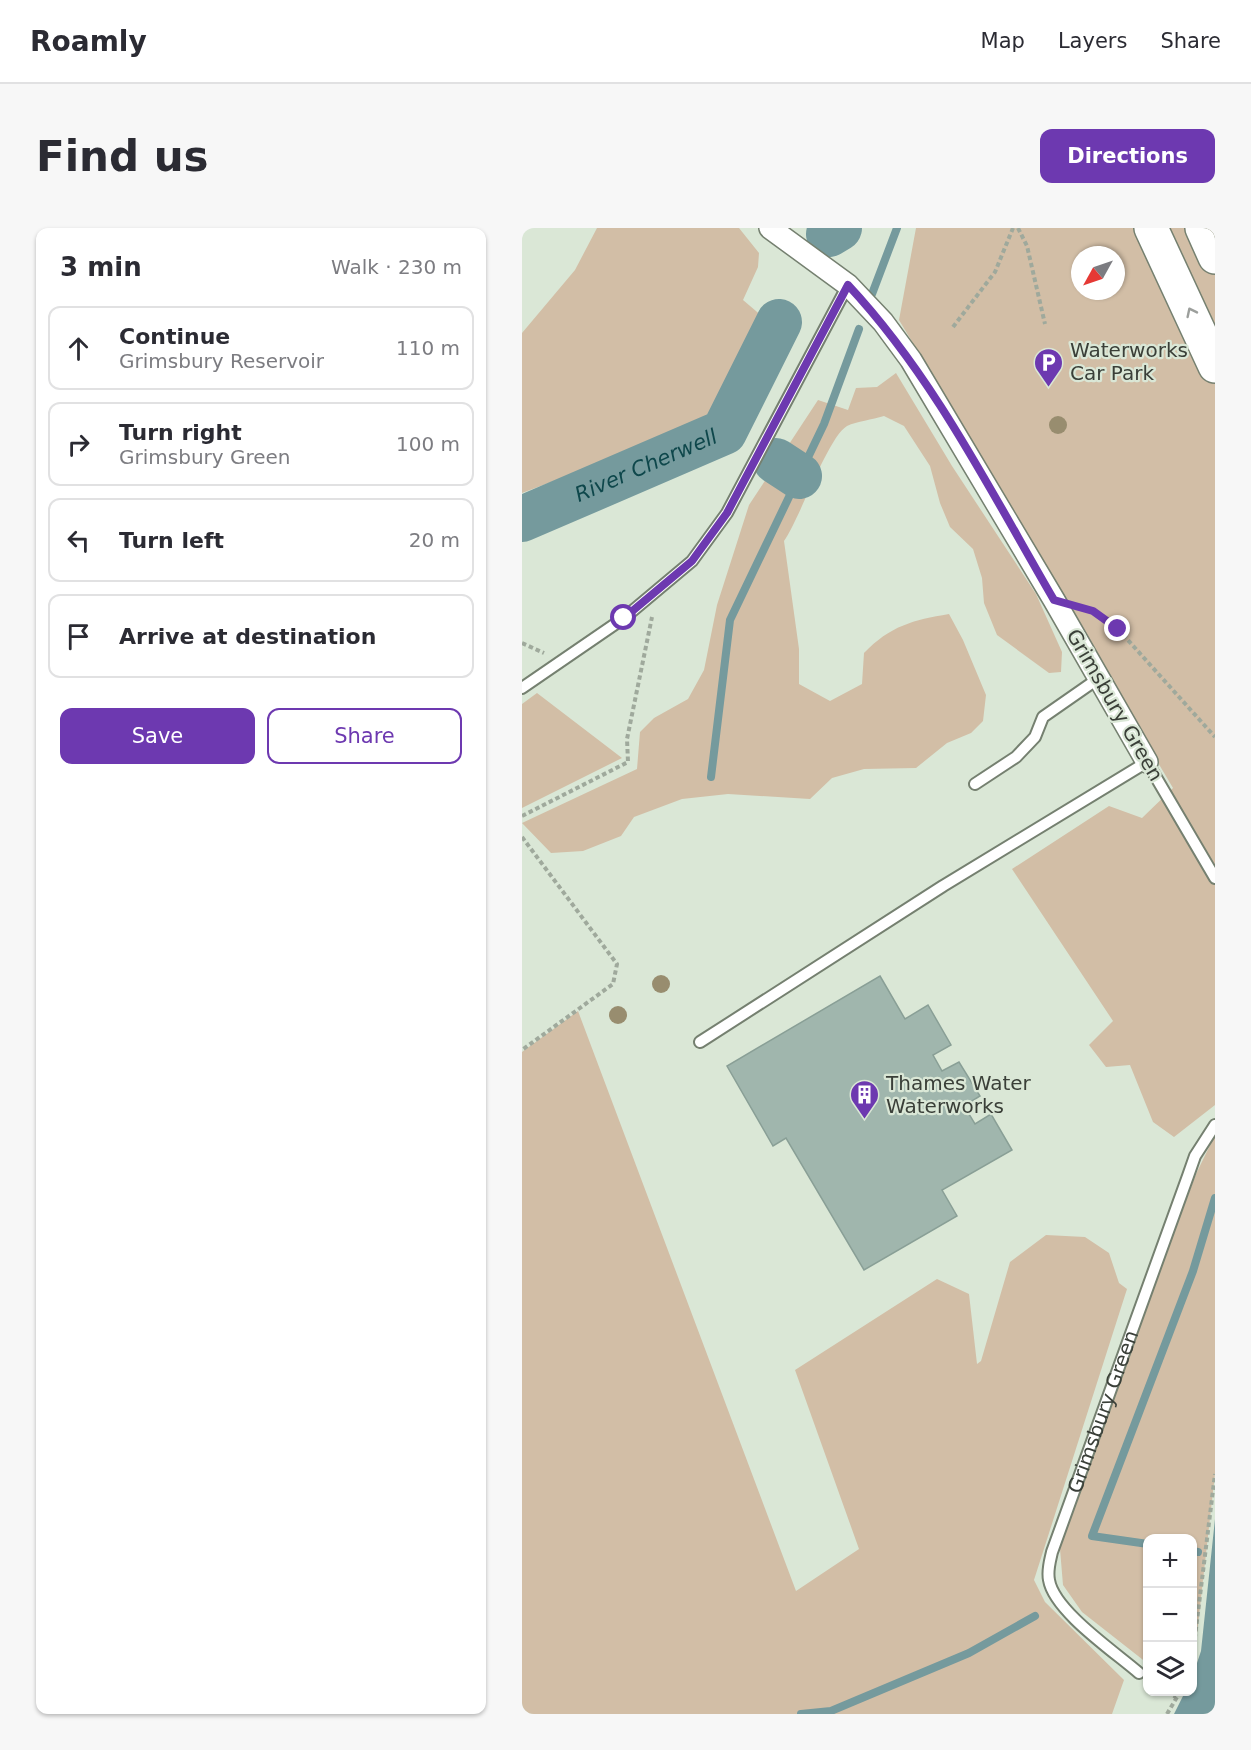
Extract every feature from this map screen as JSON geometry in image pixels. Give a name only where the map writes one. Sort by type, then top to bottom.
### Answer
[{"type":"highway","points":[[1151,228],[1215,366]]},
{"type":"highway","points":[[1202,228],[1215,257]]},
{"type":"street","name":"Grimsbury Green","points":[[770,228],[844,282],[883,322],[911,360],[1054,600],[1147,762]]},
{"type":"lane","points":[[522,688],[624,618],[692,561],[727,513],[844,282]]},
{"type":"lane","points":[[975,784],[1016,757],[1035,737],[1043,717],[1099,678]]},
{"type":"lane","points":[[700,1042],[942,886],[1147,762]]},
{"type":"lane","name":"Grimsbury Green","points":[[1147,762],[1215,878]]},
{"type":"lane","name":"Grimsbury Green","points":[[1139,1673],[1064,1607],[1052,1589],[1049,1568],[1052,1552],[1188,1176],[1196,1156],[1215,1125]]},
{"type":"path","points":[[953,327],[995,272],[1013,228]]},
{"type":"path","points":[[1018,228],[1027,246],[1045,324]]},
{"type":"path","points":[[1054,600],[1093,611],[1111,622],[1215,737]]},
{"type":"path","points":[[522,816],[628,762],[627,739],[654,608]]},
{"type":"path","points":[[522,837],[617,964],[613,984],[522,1050]]},
{"type":"path","points":[[1194,1642],[1215,1474]]},
{"type":"path","points":[[1167,1714],[1176,1697]]},
{"type":"shaded area","points":[[597,228],[739,228],[759,253],[758,267],[743,300],[763,317],[718,419],[522,493],[522,333],[575,270]]},
{"type":"shaded area","points":[[916,228],[1215,228],[1215,1105],[1174,1137],[1153,1122],[1130,1065],[1106,1067],[1089,1045],[1113,1021],[1012,869],[1109,806],[1142,818],[1173,788],[1014,520],[1017,516],[899,320]]},
{"type":"shaded area","points":[[896,373],[952,466],[1036,594],[1062,652],[1061,672],[1049,673],[997,635],[984,603],[982,578],[973,549],[950,527],[940,503],[930,466],[904,426],[884,416],[851,424],[839,433],[831,445],[784,541],[799,649],[799,684],[830,701],[862,684],[864,653],[883,636],[913,622],[949,614],[963,640],[986,695],[983,721],[971,733],[947,743],[916,768],[864,769],[832,778],[810,799],[728,794],[682,799],[634,817],[621,836],[583,851],[551,853],[522,823],[637,769],[640,732],[654,718],[688,699],[704,670],[717,605],[749,505],[818,400],[848,410],[856,388],[877,387]]},
{"type":"shaded area","points":[[537,693],[622,758],[522,808],[522,704]]},
{"type":"shaded area","points":[[578,1011],[796,1591],[859,1549],[795,1370],[937,1279],[969,1294],[977,1364],[981,1361],[1010,1262],[1046,1235],[1085,1237],[1109,1253],[1119,1283],[1127,1289],[1034,1580],[1045,1602],[1124,1680],[1112,1714],[522,1714],[522,1052]]},
{"type":"shaded area","points":[[1215,1135],[1215,1474],[1197,1633],[1197,1534],[1143,1534],[1143,1660],[1082,1612],[1063,1585],[1060,1549],[1073,1505],[1196,1174]]},
{"type":"water","points":[[1215,1519],[1215,1714],[1174,1714],[1183,1696],[1197,1696],[1197,1663],[1201,1651]]},
{"type":"building","name":"Thames Water Waterworks","points":[[880,976],[905,1019],[928,1005],[951,1045],[933,1055],[942,1071],[959,1062],[980,1096],[964,1106],[975,1124],[991,1114],[1012,1150],[942,1190],[957,1216],[864,1270],[786,1138],[773,1146],[727,1066]]},
{"type":"waterway","name":"River Cherwell","points":[[829,234],[839,228]]},
{"type":"waterway","points":[[872,294],[897,228]]},
{"type":"waterway","name":"River Cherwell","points":[[522,519],[724,432],[779,322]]},
{"type":"waterway","points":[[711,777],[730,620],[824,424],[859,329]]},
{"type":"waterway","points":[[776,461],[799,476]]},
{"type":"waterway","points":[[1143,1543],[1092,1536],[1193,1271],[1215,1198]]},
{"type":"waterway","points":[[801,1714],[831,1711],[969,1653],[1035,1616]]},
{"type":"place","name":"Waterworks Car Park","points":[[1049,388]]},
{"type":"place","name":"Thames Water Waterworks","points":[[865,1120]]},
{"type":"route","points":[[624,618],[692,561],[727,513],[848,285],[883,322],[911,360],[1054,600],[1093,611],[1118,629]]}]
